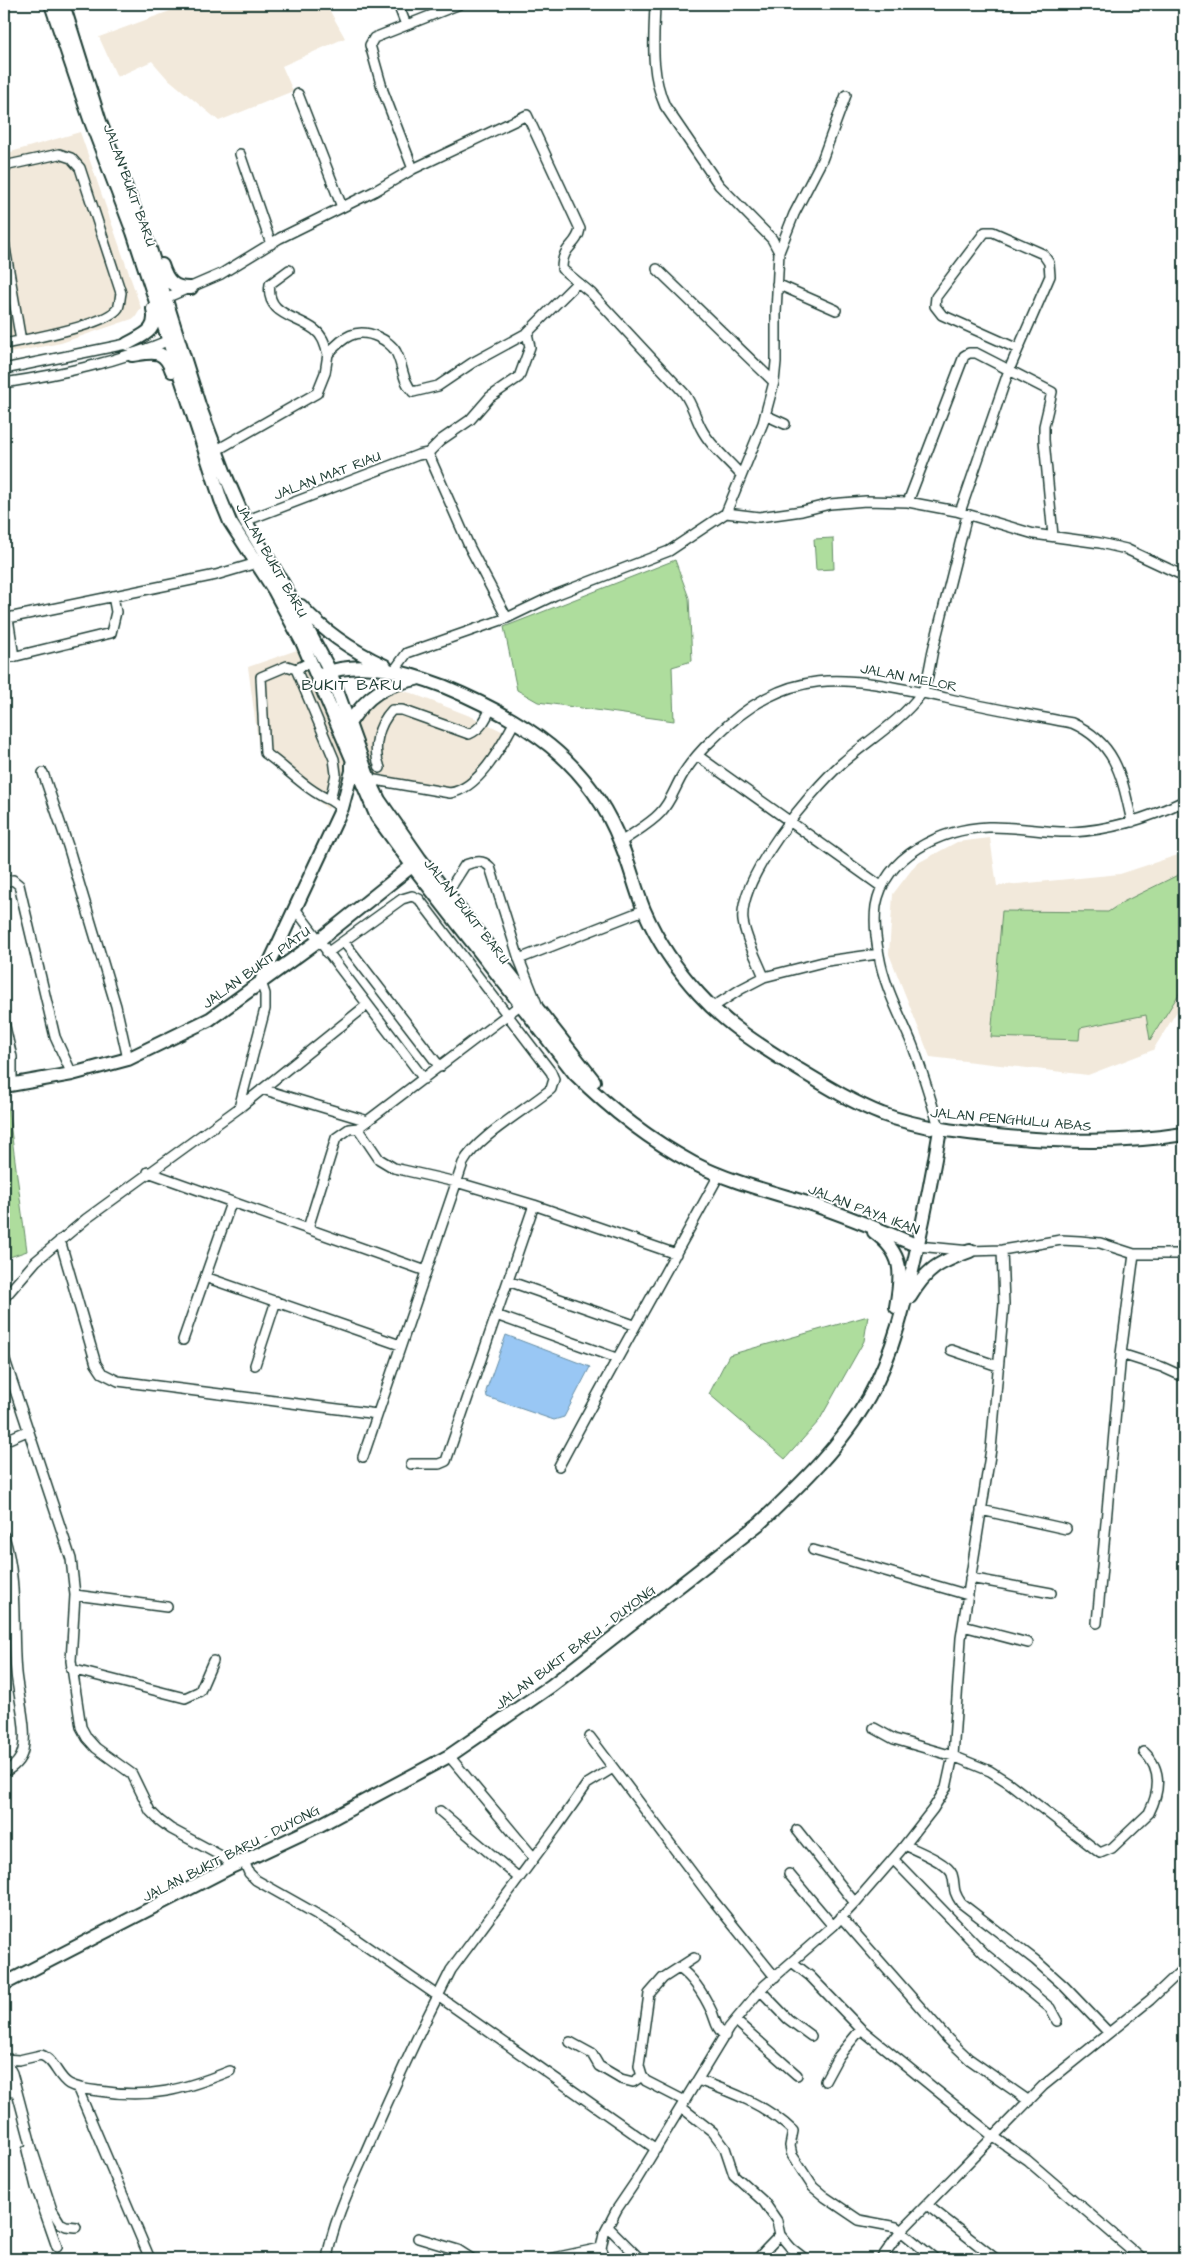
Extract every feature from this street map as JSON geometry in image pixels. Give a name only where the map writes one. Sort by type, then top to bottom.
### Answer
[{"type":"main road","name":"JALAN BUKIT BARU","points":[[52,4],[119,199],[161,300]]},
{"type":"main road","name":"JALAN BUKIT BARU","points":[[63,4],[98,115],[122,177],[172,334],[210,469],[230,522],[274,590],[311,662],[324,674],[352,760],[377,817],[416,862],[525,1002]]},
{"type":"main road","points":[[122,177],[144,214],[166,276],[172,284],[180,288],[191,288]]},
{"type":"main road","points":[[119,199],[155,317],[153,328],[130,350]]},
{"type":"main road","name":"JALAN BUKIT BARU","points":[[172,334],[217,450],[224,474],[246,522],[281,580],[324,674],[350,722],[369,779],[416,862]]},
{"type":"main road","points":[[130,350],[157,353],[168,360],[190,423],[210,469]]},
{"type":"main road","points":[[281,580],[311,618],[332,636],[358,653],[394,671]]},
{"type":"main road","name":"JALAN PENGHULU ABAS","points":[[324,674],[360,668],[394,671],[418,678],[491,708],[547,741],[574,766],[606,812],[621,842],[644,910],[665,951],[700,995],[743,1035],[829,1088],[881,1114],[940,1130],[1084,1142],[1160,1138],[1184,1134]]},
{"type":"main road","points":[[350,722],[364,702],[384,688],[418,678]]},
{"type":"main road","points":[[260,982],[296,910],[342,808],[352,771],[352,760]]},
{"type":"main road","name":"JALAN BUKIT PIATU","points":[[8,1086],[72,1074],[128,1059],[210,1019],[235,1003],[260,982],[318,941],[416,862]]},
{"type":"main road","name":"JALAN PAYA IKAN","points":[[525,1002],[539,1012],[580,1066],[637,1126]]},
{"type":"main road","name":"JALAN PAYA IKAN","points":[[525,1002],[575,1074],[596,1095],[637,1126],[694,1163],[719,1175],[864,1224],[918,1246]]},
{"type":"main road","name":"JALAN BUKIT BARU - DUYONG","points":[[4,1984],[238,1864],[320,1825],[449,1756],[550,1686],[760,1523],[833,1448],[868,1398],[887,1360],[904,1308],[926,1213],[940,1130]]},
{"type":"main road","points":[[864,1224],[890,1246],[899,1266],[901,1279],[887,1360]]},
{"type":"main road","points":[[904,1308],[929,1269],[970,1251]]},
{"type":"street","points":[[398,4],[406,25]]},
{"type":"street","points":[[413,169],[383,91],[370,44],[374,38],[460,4]]},
{"type":"street","points":[[655,4],[653,62],[658,92],[665,106],[719,185],[772,239],[779,252]]},
{"type":"street","points":[[298,94],[342,207]]},
{"type":"street","points":[[394,671],[407,653],[507,618],[555,595],[669,551],[726,512],[765,415],[774,382],[779,252],[794,214],[822,160],[846,94]]},
{"type":"street","points":[[161,300],[234,268],[271,244],[413,169],[527,115],[580,229],[579,236],[565,251],[562,259],[562,269],[591,293],[684,393],[710,442],[741,475]]},
{"type":"street","points":[[4,166],[59,154],[70,158],[80,168],[121,293],[118,308],[111,314],[69,331],[4,344]]},
{"type":"street","points":[[240,154],[271,244]]},
{"type":"street","points":[[764,977],[743,921],[743,904],[750,884],[768,851],[816,789],[841,764],[894,722],[922,692],[964,514],[1008,370],[1018,349],[1050,276],[1049,263],[1043,254],[993,232],[985,232],[936,297],[935,306],[942,315],[1018,349]]},
{"type":"street","points":[[4,242],[21,341]]},
{"type":"street","points":[[657,269],[774,382]]},
{"type":"street","points":[[217,450],[317,393],[326,373],[328,354],[324,340],[315,330],[278,310],[272,302],[269,291],[270,284],[289,270]]},
{"type":"street","points":[[328,354],[349,334],[362,332],[371,334],[385,340],[396,351],[408,387],[412,392],[419,392],[438,386],[472,363],[527,333],[577,283]]},
{"type":"street","points":[[777,284],[836,310]]},
{"type":"street","points":[[507,618],[470,548],[428,453],[441,440],[470,420],[490,397],[519,377],[530,347],[527,333]]},
{"type":"street","points":[[4,383],[88,367],[172,334]]},
{"type":"street","points":[[4,369],[130,350]]},
{"type":"street","points":[[908,502],[964,356],[969,352],[976,353],[1052,392],[1044,426],[1044,440],[1053,536]]},
{"type":"street","points":[[765,415],[786,424]]},
{"type":"street","name":"JALAN MAT RIAU","points":[[246,522],[418,455],[428,453]]},
{"type":"street","points":[[726,512],[759,517],[802,511],[830,504],[866,501],[908,502],[964,514],[1034,534],[1126,549],[1184,576]]},
{"type":"street","points":[[14,657],[8,618],[216,575],[255,563],[266,555]]},
{"type":"street","points":[[4,659],[111,633],[116,612],[114,596]]},
{"type":"street","points":[[296,670],[311,662]]},
{"type":"street","points":[[330,800],[336,774],[334,760],[296,670],[288,666],[261,677],[265,753],[289,770],[315,793],[342,808]]},
{"type":"street","name":"JALAN MELOR","points":[[621,842],[659,814],[669,802],[684,773],[698,756],[712,740],[744,713],[777,691],[794,685],[838,680],[857,680],[922,692],[1072,723],[1087,730],[1100,740],[1114,760],[1123,781],[1132,822]]},
{"type":"street","points":[[380,768],[375,749],[384,719],[392,710],[402,710],[469,734],[475,732],[485,722],[491,708]]},
{"type":"street","points":[[369,779],[450,792],[458,791],[489,764],[515,721]]},
{"type":"street","points":[[698,756],[882,887]]},
{"type":"street","points":[[43,773],[68,846],[116,1006],[128,1059]]},
{"type":"street","points":[[940,1130],[912,1045],[883,975],[878,954],[876,906],[882,887],[894,869],[907,856],[934,839],[950,833],[987,827],[1070,832],[1132,822],[1184,802]]},
{"type":"street","points":[[444,898],[465,865],[479,861],[485,862],[494,874],[519,959],[539,1012]]},
{"type":"street","points":[[4,882],[13,880],[19,885],[55,1037],[72,1074]]},
{"type":"street","points":[[327,953],[402,899],[412,896],[419,900],[551,1072],[553,1084],[527,1109],[487,1136],[468,1153],[456,1182],[363,1457]]},
{"type":"street","points":[[296,910],[424,1079]]},
{"type":"street","points":[[519,959],[644,910]]},
{"type":"street","points":[[344,942],[440,1067]]},
{"type":"street","points":[[713,1008],[741,989],[764,977],[827,961],[878,954]]},
{"type":"street","points":[[239,1108],[264,1009],[265,994],[260,982]]},
{"type":"street","points":[[308,1228],[336,1138],[349,1129],[358,1128],[368,1121],[525,1002]]},
{"type":"street","points":[[4,1298],[24,1273],[60,1240],[148,1172],[239,1108],[367,1005]]},
{"type":"street","points":[[4,1022],[12,1057],[8,1086]]},
{"type":"street","points":[[262,1089],[368,1121]]},
{"type":"street","points":[[358,1128],[385,1165],[456,1182],[534,1205],[676,1254]]},
{"type":"street","points":[[148,1172],[426,1271]]},
{"type":"street","points":[[559,1466],[634,1325],[676,1254],[719,1175]]},
{"type":"street","points":[[182,1340],[231,1203]]},
{"type":"street","points":[[411,1464],[440,1464],[446,1461],[534,1205]]},
{"type":"street","points":[[60,1240],[96,1364],[102,1373],[109,1378],[160,1387],[377,1414]]},
{"type":"street","name":"JALAN PAYA IKAN","points":[[918,1246],[970,1251],[1002,1250],[1061,1240],[1100,1243],[1134,1254],[1184,1254]]},
{"type":"street","points":[[606,2259],[601,2248],[617,2209],[736,2020],[761,1991],[833,1926],[855,1903],[905,1845],[946,1788],[953,1756],[963,1626],[991,1449],[1004,1304],[1002,1250]]},
{"type":"street","points":[[1097,1623],[1121,1354],[1134,1254]]},
{"type":"street","points":[[205,1278],[400,1345]]},
{"type":"street","points":[[508,1281],[634,1325]]},
{"type":"street","points":[[255,1365],[276,1301]]},
{"type":"street","points":[[496,1315],[616,1358]]},
{"type":"street","points":[[951,1350],[998,1366]]},
{"type":"street","points":[[1121,1354],[1162,1367],[1184,1377]]},
{"type":"street","points":[[4,1357],[71,1559],[75,1595],[71,1669],[81,1727],[87,1738],[132,1774],[150,1811],[171,1829],[238,1864],[256,1880],[334,1924],[656,2149]]},
{"type":"street","points":[[4,1441],[27,1431]]},
{"type":"street","points":[[981,1510],[1066,1529]]},
{"type":"street","points":[[4,1536],[12,1569],[16,1673],[24,1740],[19,1759],[11,1769],[4,1772]]},
{"type":"street","points":[[813,1550],[968,1595]]},
{"type":"street","points":[[970,1578],[1052,1593]]},
{"type":"street","points":[[75,1595],[167,1607]]},
{"type":"street","points":[[963,1626],[1028,1643]]},
{"type":"street","points":[[71,1669],[185,1698],[200,1691],[213,1661]]},
{"type":"street","points":[[874,1728],[894,1739],[953,1756],[990,1771],[1100,1854],[1112,1848],[1149,1813],[1153,1806],[1158,1776],[1156,1767],[1144,1752]]},
{"type":"street","points":[[590,1738],[712,1899],[775,1978]]},
{"type":"street","points":[[449,1756],[534,1858]]},
{"type":"street","points":[[327,2259],[334,2230],[356,2173],[400,2074],[451,1970],[586,1784],[613,1768]]},
{"type":"street","points":[[440,1811],[519,1878]]},
{"type":"street","points":[[797,1830],[855,1903]]},
{"type":"street","points":[[905,1845],[948,1867],[952,1875],[955,1895],[962,1903],[1035,1960],[1064,1986],[1109,2033]]},
{"type":"street","points":[[893,1859],[986,1954],[1050,2008],[1057,2021]]},
{"type":"street","points":[[789,1874],[833,1926]]},
{"type":"street","points":[[842,1917],[948,2039],[969,2059],[1029,2101]]},
{"type":"street","points":[[694,1958],[663,1978],[649,1994],[639,2066],[642,2076],[646,2081],[683,2104],[712,2132],[725,2148],[732,2162],[734,2175],[771,2211],[777,2222],[780,2235],[791,2248],[805,2259]]},
{"type":"street","points":[[792,1962],[810,1976],[861,2029],[994,2137],[1027,2160],[1142,2259]]},
{"type":"street","points":[[679,1968],[688,1974],[702,1994],[717,2028],[725,2036]]},
{"type":"street","points":[[881,2259],[901,2231],[1043,2086],[1109,2033],[1184,1968]]},
{"type":"street","points":[[761,1991],[788,2019],[811,2036]]},
{"type":"street","points":[[736,2020],[797,2075]]},
{"type":"street","points":[[824,2081],[838,2057],[861,2029]]},
{"type":"street","points":[[570,2042],[592,2054],[599,2066],[621,2079],[633,2082],[642,2076]]},
{"type":"street","points":[[4,2060],[19,2060],[40,2055],[47,2057],[63,2080],[77,2088],[142,2095],[194,2086],[230,2071]]},
{"type":"street","points":[[4,2060],[12,2073],[33,2152],[52,2210],[60,2223],[76,2227]]},
{"type":"street","points":[[4,2077],[10,2086],[36,2187],[57,2247]]},
{"type":"street","points":[[698,2080],[754,2102],[785,2124],[793,2131],[790,2146],[792,2155],[814,2187],[825,2197],[859,2220],[896,2227],[935,2259]]},
{"type":"street","points":[[77,2088],[150,2259]]},
{"type":"street","points":[[927,2204],[996,2259]]},
{"type":"street","points":[[608,2227],[640,2259]]},
{"type":"street","points":[[757,2259],[780,2235]]},
{"type":"street","points":[[418,2238],[458,2250],[472,2259]]},
{"type":"street","points":[[549,2259],[601,2248]]},
{"type":"shaded area","points":[[189,4],[326,4],[345,38],[282,66],[293,91],[219,121],[166,77],[152,61],[117,77],[99,37]]},
{"type":"shaded area","points":[[80,132],[141,308],[135,318],[61,343],[4,354],[4,154]]},
{"type":"shaded area","points":[[297,650],[324,713],[356,711],[383,686],[411,693],[475,718],[514,737],[495,766],[453,799],[342,779],[328,809],[260,756],[248,667]]},
{"type":"shaded area","points":[[990,838],[997,886],[1120,874],[1184,853],[1184,1000],[1153,1050],[1088,1075],[930,1057],[889,954],[893,894],[916,864],[957,842]]},
{"type":"green space","points":[[833,538],[834,569],[816,570],[814,539]]},
{"type":"green space","points":[[675,560],[689,598],[692,661],[672,667],[674,721],[538,702],[517,690],[504,627]]},
{"type":"green space","points":[[1184,872],[1184,986],[1150,1040],[1146,1015],[1080,1028],[1079,1040],[991,1037],[1002,911],[1108,912],[1123,902]]},
{"type":"green space","points":[[4,1100],[7,1100],[27,1251],[4,1259]]},
{"type":"green space","points":[[868,1316],[864,1341],[819,1421],[785,1459],[709,1394],[729,1355]]},
{"type":"water","points":[[506,1335],[590,1367],[564,1417],[554,1420],[487,1397],[486,1391]]},
{"type":"district","name":"BUKIT BARU","points":[[352,684]]}]
